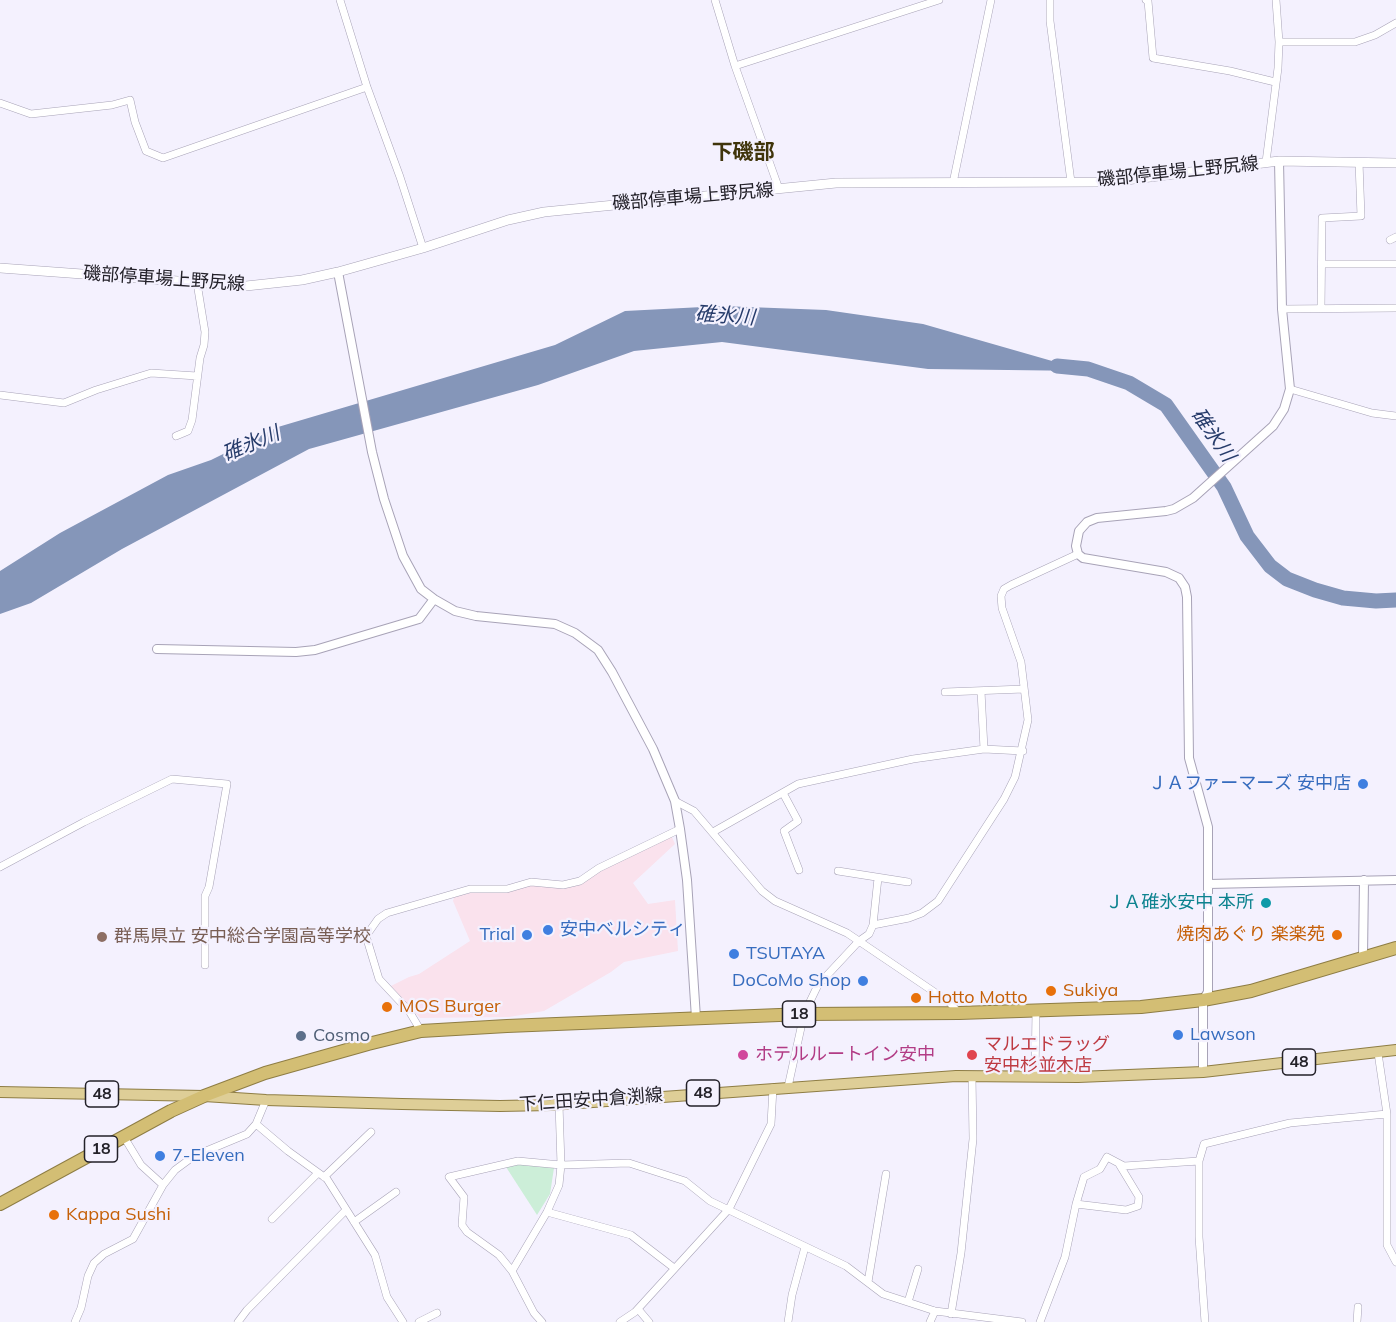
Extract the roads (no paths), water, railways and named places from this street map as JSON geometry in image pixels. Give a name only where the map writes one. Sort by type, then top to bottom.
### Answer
[{"type":"highway","name":"18","points":[[0,1204],[204,1096],[265,1073],[421,1031],[804,1014],[1141,1008],[1251,991],[1396,948]]},
{"type":"main road","name":"磯部停車場上野尻線","points":[[0,268],[246,286],[338,272],[423,248],[508,220],[544,212],[836,183],[1071,182],[1126,180],[1279,161],[1396,163]]},
{"type":"main road","name":"下仁田安中倉渕線","points":[[0,1092],[500,1106],[972,1076],[1130,1076],[1203,1072],[1396,1050]]},
{"type":"street","points":[[340,0],[367,87],[423,248]]},
{"type":"street","points":[[715,0],[735,66],[779,189]]},
{"type":"street","points":[[735,66],[939,0]]},
{"type":"street","points":[[953,183],[991,0]]},
{"type":"street","points":[[1050,0],[1052,43],[1071,182]]},
{"type":"street","points":[[1146,0],[1148,1],[1153,58],[1230,71],[1275,82]]},
{"type":"street","points":[[1266,162],[1279,42],[1276,0]]},
{"type":"street","points":[[1279,42],[1355,42],[1375,35],[1396,23]]},
{"type":"street","points":[[0,103],[31,114],[112,105],[130,100],[135,122],[146,151],[162,158],[367,87]]},
{"type":"street","points":[[1078,554],[1079,531],[1087,522],[1097,518],[1174,509],[1193,498],[1273,426],[1284,409],[1290,388],[1282,309],[1279,161]]},
{"type":"street","points":[[1322,309],[1322,218],[1361,216],[1359,162]]},
{"type":"street","points":[[1322,264],[1396,264]]},
{"type":"street","points":[[338,272],[372,452],[384,499],[403,556],[421,590],[455,611],[476,616],[555,624],[575,633],[598,650],[653,749],[675,801],[681,829],[687,880],[696,1018]]},
{"type":"street","points":[[176,436],[188,431],[192,420],[205,332],[197,283]]},
{"type":"street","points":[[1282,309],[1396,308]]},
{"type":"street","points":[[0,395],[64,403],[96,390],[151,374],[197,376]]},
{"type":"street","points":[[1290,388],[1372,413],[1396,416]]},
{"type":"street","points":[[873,925],[909,918],[922,913],[938,902],[1004,799],[1015,777],[1028,720],[1021,662],[1002,608],[1001,596],[1004,589],[1078,554]]},
{"type":"street","points":[[1078,554],[1090,560],[1166,572],[1179,578],[1185,587],[1189,758],[1208,827],[1208,992],[1203,1000],[1203,1072]]},
{"type":"street","points":[[157,649],[296,652],[315,650],[419,619],[434,599]]},
{"type":"street","points":[[945,692],[1024,690]]},
{"type":"street","points":[[981,691],[984,749]]},
{"type":"street","points":[[713,832],[798,784],[913,759],[984,749],[1023,750]]},
{"type":"street","points":[[0,867],[84,822],[172,779],[227,784],[209,888],[205,896],[205,965]]},
{"type":"street","points":[[783,793],[798,821],[784,831],[799,870]]},
{"type":"street","points":[[675,801],[694,811],[762,891],[775,901],[847,933],[949,1002],[959,1012]]},
{"type":"street","points":[[421,1031],[409,1011],[380,979],[366,936],[378,919],[387,913],[470,889],[507,889],[531,882],[563,885],[580,881],[599,868],[681,829]]},
{"type":"street","points":[[838,871],[908,882]]},
{"type":"street","points":[[788,1087],[804,1014],[818,985],[859,941],[869,934],[873,925],[878,878]]},
{"type":"street","points":[[1363,957],[1364,880]]},
{"type":"street","points":[[1208,884],[1396,880]]},
{"type":"street","points":[[1035,1077],[1036,1010]]},
{"type":"street","points":[[1378,1053],[1387,1114],[1387,1245],[1396,1262]]},
{"type":"street","points":[[951,1314],[961,1253],[973,1139],[972,1076]]},
{"type":"street","points":[[620,1322],[638,1309],[729,1209],[771,1124],[772,1088]]},
{"type":"street","points":[[75,1322],[94,1263],[104,1254],[133,1239],[163,1185],[175,1170],[195,1156],[247,1134],[256,1124],[266,1100]]},
{"type":"street","points":[[512,1270],[547,1212],[559,1185],[561,1165],[559,1104]]},
{"type":"street","points":[[1205,1322],[1199,1237],[1199,1161],[1204,1144],[1290,1123],[1387,1114]]},
{"type":"street","points":[[256,1124],[327,1179],[375,1255],[387,1298],[403,1322]]},
{"type":"street","points":[[272,1219],[371,1132]]},
{"type":"street","points":[[124,1137],[141,1165],[163,1185]]},
{"type":"street","points":[[1040,1322],[1065,1257],[1084,1177],[1100,1169],[1107,1157],[1124,1166],[1199,1161]]},
{"type":"street","points":[[542,1322],[534,1313],[512,1270],[499,1255],[467,1232],[462,1225],[464,1197],[449,1178],[518,1161],[561,1165],[629,1163],[685,1181],[710,1201],[846,1266],[883,1294],[935,1311],[1022,1322]]},
{"type":"street","points":[[1076,1204],[1126,1210],[1138,1206],[1139,1197],[1119,1164]]},
{"type":"street","points":[[868,1282],[886,1174]]},
{"type":"street","points":[[354,1222],[396,1192]]},
{"type":"street","points":[[1388,1200],[1396,1200]]},
{"type":"street","points":[[238,1322],[247,1310],[346,1210]]},
{"type":"street","points":[[547,1212],[632,1235],[674,1268]]},
{"type":"street","points":[[788,1322],[792,1295],[805,1247]]},
{"type":"street","points":[[908,1302],[918,1269]]},
{"type":"street","points":[[1358,1307],[1358,1322]]},
{"type":"street","points":[[638,1309],[650,1322]]},
{"type":"street","points":[[930,1322],[935,1311]]},
{"type":"street","points":[[419,1322],[437,1313]]},
{"type":"water","points":[[722,306],[826,310],[923,324],[1087,371],[928,369],[722,342],[634,351],[538,385],[309,449],[122,549],[31,603],[0,614],[0,571],[60,533],[168,475],[211,460],[278,427],[555,345],[625,311]]},
{"type":"waterway","name":"碓氷川","points":[[1057,366],[1088,369],[1129,383],[1166,405],[1224,487],[1247,536],[1270,566],[1287,579],[1343,598],[1396,600]]},
{"type":"place","name":"ＪＡファーマーズ 安中店","points":[[1363,784]]},
{"type":"place","name":"ＪＡ碓氷安中 本所","points":[[1266,903]]},
{"type":"place","name":"安中ベルシティ","points":[[548,930]]},
{"type":"place","name":"Trial","points":[[527,935]]},
{"type":"place","name":"焼肉あぐり 楽楽苑","points":[[1337,935]]},
{"type":"place","name":"群馬県立 安中総合学園高等学校","points":[[102,937]]},
{"type":"place","name":"TSUTAYA","points":[[734,954]]},
{"type":"place","name":"DoCoMo Shop","points":[[863,981]]},
{"type":"place","name":"Sukiya","points":[[1051,991]]},
{"type":"place","name":"Hotto Motto","points":[[916,998]]},
{"type":"place","name":"MOS Burger","points":[[387,1007]]},
{"type":"place","name":"Lawson","points":[[1178,1035]]},
{"type":"place","name":"Cosmo","points":[[301,1036]]},
{"type":"place","name":"ホテルルートイン安中","points":[[743,1055]]},
{"type":"place","name":"マルエドラッグ 安中杉並木店","points":[[972,1055]]},
{"type":"place","name":"7-Eleven","points":[[160,1156]]},
{"type":"place","name":"Kappa Sushi","points":[[54,1215]]},
{"type":"district","name":"下磯部","points":[[743,153]]}]
